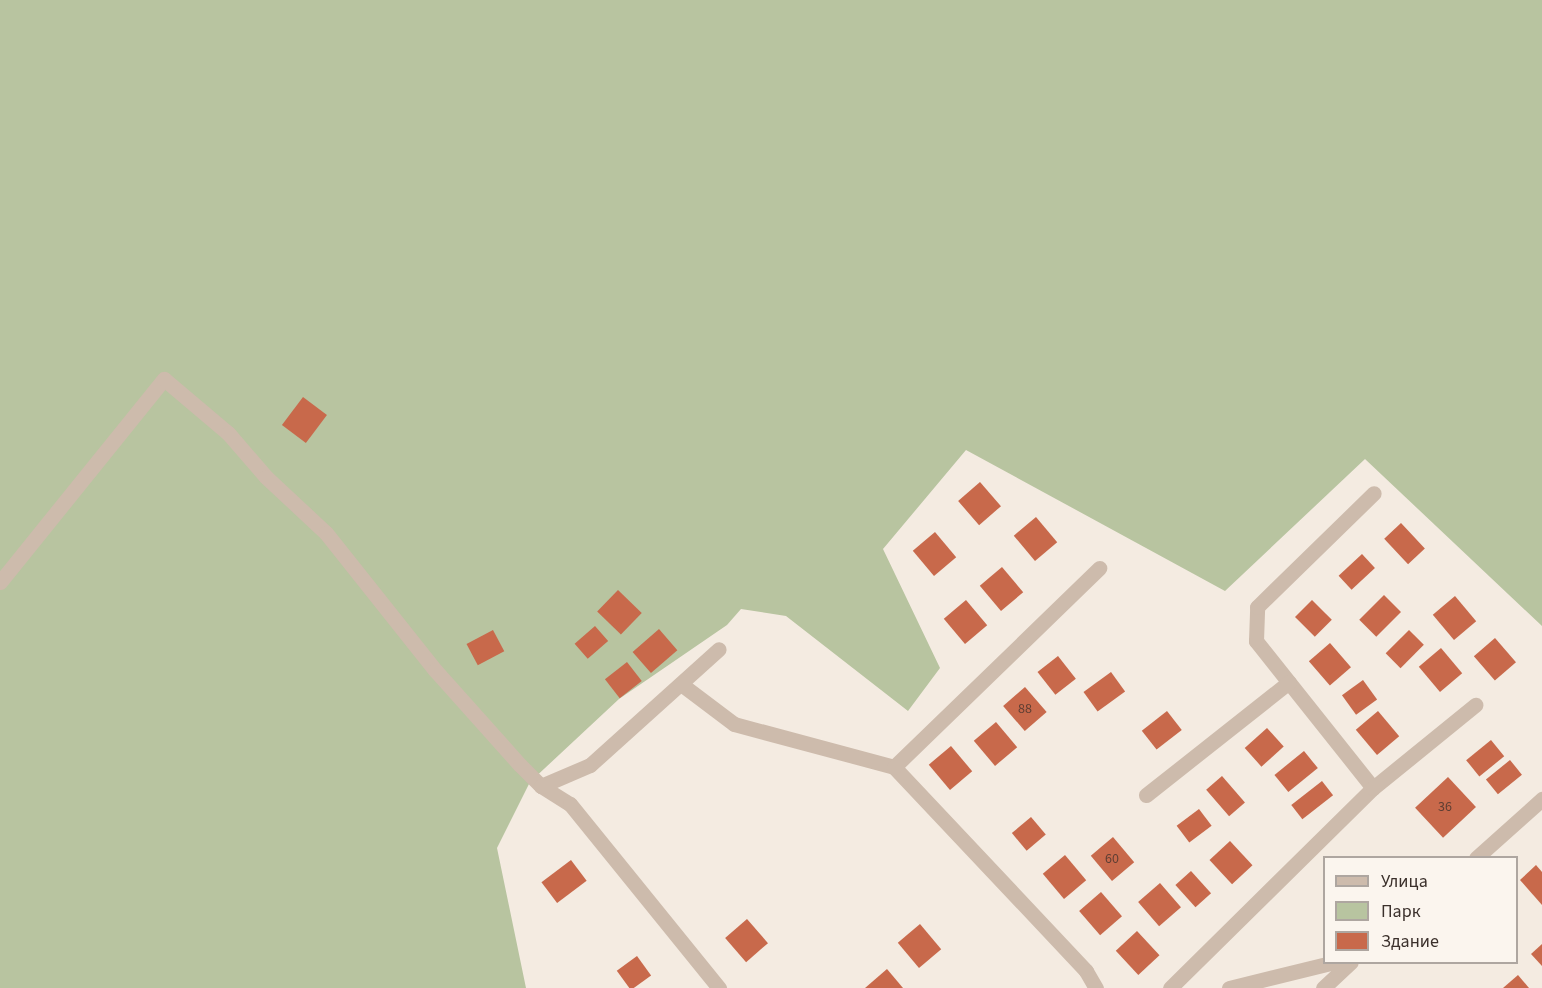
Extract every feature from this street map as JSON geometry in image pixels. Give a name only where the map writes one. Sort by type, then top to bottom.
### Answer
[{"type":"street","points":[[0,582],[164,380],[228,433],[266,477],[326,533],[435,670],[541,786],[570,804],[719,988]]},
{"type":"street","points":[[1373,788],[1256,641],[1257,607],[1374,493]]},
{"type":"street","points":[[894,767],[1099,568]]},
{"type":"street","points":[[541,786],[590,765],[719,648]]},
{"type":"street","points":[[1146,795],[1289,682]]},
{"type":"street","points":[[681,684],[734,724],[894,767],[1086,971],[1096,988]]},
{"type":"street","points":[[1170,988],[1373,788],[1474,705]]},
{"type":"street","points":[[1478,856],[1542,800]]},
{"type":"street","points":[[1229,988],[1331,964]]},
{"type":"street","points":[[1323,988],[1350,964]]},
{"type":"green space","points":[[0,0],[1542,0],[1542,626],[1365,459],[1225,591],[966,450],[883,549],[940,668],[908,711],[786,616],[741,609],[727,625],[619,699],[530,782],[497,848],[526,988],[0,988]]},
{"type":"building","points":[[303,397],[327,415],[306,443],[282,425]]},
{"type":"building","points":[[980,482],[1001,506],[979,525],[958,501]]},
{"type":"building","points":[[1036,517],[1057,542],[1035,561],[1014,536]]},
{"type":"building","points":[[1401,523],[1425,549],[1408,564],[1384,539]]},
{"type":"building","points":[[935,532],[956,557],[934,576],[913,551]]},
{"type":"building","points":[[1362,554],[1375,568],[1352,590],[1339,576]]},
{"type":"building","points":[[1002,567],[1023,592],[1001,611],[980,586]]},
{"type":"building","points":[[618,590],[642,613],[621,635],[597,612]]},
{"type":"building","points":[[1384,595],[1401,612],[1376,637],[1359,620]]},
{"type":"building","points":[[1455,596],[1476,621],[1454,640],[1433,615]]},
{"type":"building","points":[[966,600],[987,625],[965,644],[944,619]]},
{"type":"building","points":[[1312,600],[1332,620],[1315,637],[1295,617]]},
{"type":"building","points":[[595,626],[608,641],[588,659],[575,644]]},
{"type":"building","points":[[659,629],[677,650],[651,673],[633,652]]},
{"type":"building","points":[[493,630],[504,651],[478,665],[467,644]]},
{"type":"building","points":[[1409,630],[1424,645],[1401,668],[1386,653]]},
{"type":"building","points":[[1495,638],[1516,662],[1495,681],[1474,656]]},
{"type":"building","points":[[1330,643],[1351,667],[1330,686],[1309,661]]},
{"type":"building","points":[[1441,648],[1462,673],[1440,692],[1419,667]]},
{"type":"building","points":[[1058,656],[1076,679],[1055,695],[1038,672]]},
{"type":"building","points":[[627,662],[642,681],[620,698],[605,679]]},
{"type":"building","points":[[1111,672],[1125,691],[1098,711],[1083,692]]},
{"type":"building","points":[[1363,680],[1377,699],[1356,715],[1342,695]]},
{"type":"building","points":[[1025,687],[1047,712],[1025,731],[1003,706]]},
{"type":"building","points":[[1167,711],[1182,730],[1157,750],[1142,731]]},
{"type":"building","points":[[1378,711],[1399,736],[1377,755],[1356,730]]},
{"type":"building","points":[[996,722],[1017,747],[995,766],[974,741]]},
{"type":"building","points":[[1267,728],[1284,747],[1261,767],[1245,748]]},
{"type":"building","points":[[1491,740],[1504,756],[1479,776],[1466,760]]},
{"type":"building","points":[[951,746],[972,771],[950,790],[929,765]]},
{"type":"building","points":[[1304,751],[1318,768],[1288,792],[1274,775]]},
{"type":"building","points":[[1510,760],[1522,775],[1498,794],[1486,780]]},
{"type":"building","points":[[1222,776],[1245,802],[1229,816],[1206,790]]},
{"type":"building","points":[[1448,777],[1476,807],[1443,838],[1415,808]]},
{"type":"building","points":[[1322,781],[1333,795],[1302,819],[1291,805]]},
{"type":"building","points":[[1199,809],[1212,826],[1189,843],[1177,826]]},
{"type":"building","points":[[1031,817],[1046,835],[1027,851],[1012,833]]},
{"type":"building","points":[[1113,837],[1134,862],[1112,881],[1091,856]]},
{"type":"building","points":[[1230,841],[1253,865],[1232,884],[1210,860]]},
{"type":"building","points":[[1065,855],[1086,880],[1064,899],[1043,874]]},
{"type":"building","points":[[571,860],[587,881],[557,903],[541,882]]},
{"type":"building","points":[[1536,865],[1542,872],[1542,905],[1520,880]]},
{"type":"building","points":[[1191,871],[1211,893],[1195,907],[1175,885]]},
{"type":"building","points":[[1160,883],[1181,907],[1159,926],[1138,902]]},
{"type":"building","points":[[1101,892],[1122,916],[1100,935],[1079,911]]},
{"type":"building","points":[[747,919],[768,943],[746,962],[725,938]]},
{"type":"building","points":[[920,924],[941,949],[919,968],[898,943]]},
{"type":"building","points":[[1137,931],[1160,955],[1138,975],[1116,951]]},
{"type":"building","points":[[1542,944],[1542,966],[1531,954]]},
{"type":"building","points":[[637,956],[651,975],[634,988],[629,988],[617,971]]},
{"type":"building","points":[[887,969],[903,988],[865,988]]},
{"type":"building","points":[[1518,975],[1529,988],[1503,988]]}]
